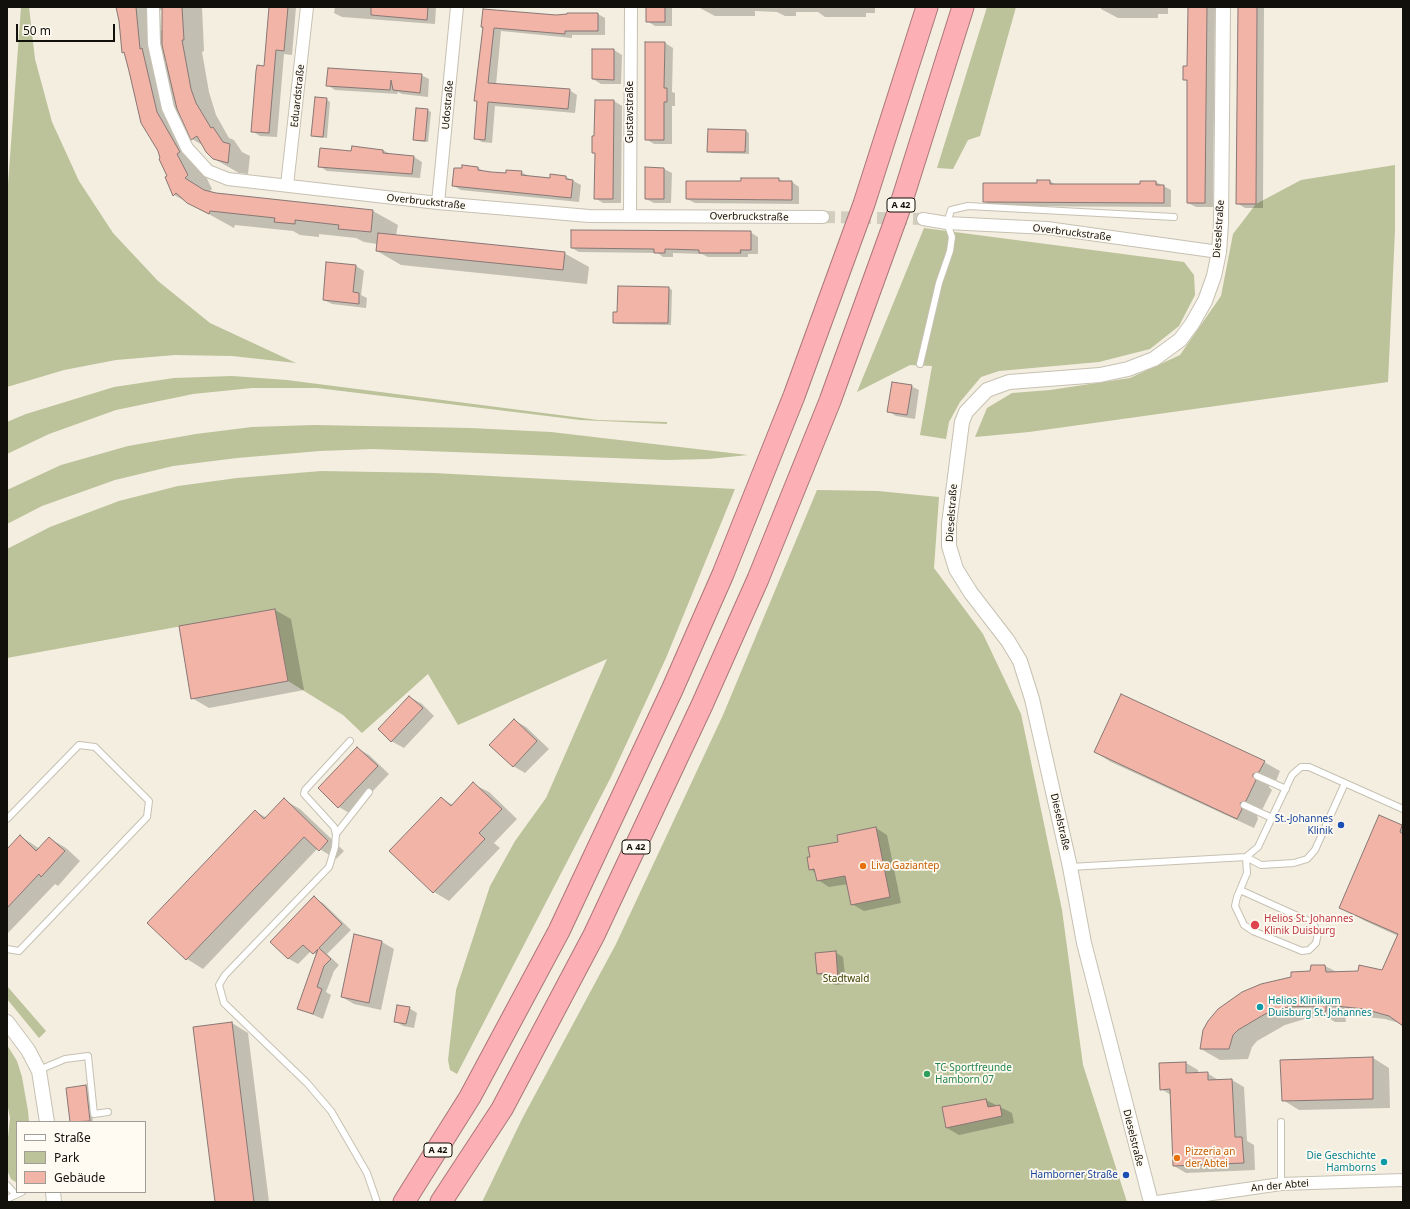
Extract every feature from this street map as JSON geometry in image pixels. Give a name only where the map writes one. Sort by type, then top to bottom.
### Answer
[{"type":"highway","name":"A 42","points":[[404,1202],[470,1097],[559,931],[672,690],[723,574],[794,396],[864,204],[927,7]]},
{"type":"highway","name":"A 42","points":[[441,1202],[502,1109],[594,935],[702,705],[758,579],[830,401],[899,210],[963,7]]},
{"type":"street","name":"Overbruckstraße","points":[[152,7],[154,44],[168,108],[187,148],[208,171],[228,178],[438,203],[589,216],[824,217]]},
{"type":"street","name":"Eduardstraße","points":[[287,185],[307,7]]},
{"type":"street","name":"Udostraße","points":[[438,203],[457,7]]},
{"type":"street","name":"Gustavstraße","points":[[630,216],[631,7]]},
{"type":"street","name":"Dieselstraße","points":[[1151,1202],[1084,943],[1070,867],[1032,699],[1020,661],[1008,641],[971,593],[956,569],[949,546],[951,504],[959,436],[966,412],[987,390],[1009,382],[1100,375],[1128,368],[1154,359],[1180,340],[1192,324],[1205,300],[1214,276],[1219,252],[1221,223],[1223,7]]},
{"type":"street","name":"Overbruckstraße","points":[[924,219],[946,223],[1047,228],[1219,252]]},
{"type":"street","points":[[7,1022],[28,1050],[39,1071],[47,1121]]},
{"type":"street","name":"An der Abtei","points":[[1157,1202],[1281,1184],[1403,1180]]},
{"type":"lane","points":[[920,364],[939,283],[950,251],[952,238],[946,223],[951,210],[968,206],[1174,217]]},
{"type":"lane","points":[[350,741],[305,790],[304,794],[334,827],[336,834],[335,847],[329,867],[224,975],[219,985],[224,1003],[307,1083],[331,1111],[367,1173],[377,1202]]},
{"type":"lane","points":[[7,819],[79,745],[95,747],[149,801],[147,817],[19,951],[7,949]]},
{"type":"lane","points":[[1246,857],[1258,847],[1292,775],[1301,767],[1308,767],[1403,809]]},
{"type":"lane","points":[[1257,776],[1286,789]]},
{"type":"lane","points":[[1070,867],[1246,857],[1261,865],[1294,863],[1308,858],[1315,850],[1345,783]]},
{"type":"lane","points":[[336,834],[369,792]]},
{"type":"lane","points":[[1244,804],[1272,818]]},
{"type":"lane","points":[[1240,890],[1313,923],[1318,933],[1316,943],[1309,950],[1302,952],[1254,931],[1244,925],[1235,906],[1240,890],[1247,873],[1246,857]]},
{"type":"lane","points":[[39,1071],[65,1059],[88,1056],[94,1114],[108,1112]]},
{"type":"lane","points":[[1281,1122],[1281,1184]]},
{"type":"lane","points":[[7,1185],[16,1191]]},
{"type":"lane","points":[[7,1199],[19,1193]]},
{"type":"green space","points":[[21,7],[29,7],[35,59],[52,122],[79,181],[113,233],[158,281],[210,323],[296,363],[232,356],[175,355],[116,360],[64,370],[7,387],[7,198]]},
{"type":"green space","points":[[987,7],[1016,7],[980,136],[968,140],[953,169],[937,168]]},
{"type":"green space","points":[[1395,165],[1395,230],[1388,382],[1029,432],[975,437],[987,408],[1012,393],[1050,390],[1130,378],[1180,355],[1221,296],[1233,234],[1256,204],[1301,180]]},
{"type":"green space","points":[[924,228],[1184,262],[1194,275],[1195,295],[1179,326],[1150,349],[1099,362],[999,371],[981,377],[960,402],[949,422],[946,439],[920,435],[932,366],[910,365],[857,392]]},
{"type":"green space","points":[[232,376],[287,380],[598,420],[667,422],[667,424],[580,420],[317,388],[252,388],[193,394],[116,410],[49,434],[7,454],[7,422],[26,414],[114,387],[174,378]]},
{"type":"green space","points":[[314,425],[470,428],[551,432],[748,455],[709,459],[666,460],[373,449],[320,451],[237,458],[173,466],[115,480],[42,506],[7,524],[7,490],[61,465],[128,446],[196,434],[252,427]]},
{"type":"green space","points":[[321,471],[434,473],[735,489],[666,658],[611,777],[457,1074],[450,1070],[448,1060],[456,990],[490,886],[515,841],[546,798],[607,659],[458,725],[428,674],[362,733],[343,715],[288,681],[275,609],[7,658],[7,549],[50,527],[119,501],[178,486],[237,478]]},
{"type":"green space","name":"Stadtwald","points":[[817,490],[878,491],[939,497],[934,568],[983,634],[1021,714],[1062,910],[1083,1065],[1127,1202],[482,1202],[522,1119],[616,944],[723,715]]},
{"type":"green space","points":[[7,986],[46,1031],[39,1038],[7,999]]},
{"type":"green space","points":[[7,1045],[17,1061],[22,1077],[29,1121],[16,1121],[16,1182],[11,1179],[7,1170],[7,1148],[10,1118],[7,1102]]},
{"type":"building","points":[[116,7],[136,7],[140,49],[142,48],[157,112],[180,152],[177,154],[188,175],[185,178],[204,190],[216,193],[373,210],[371,232],[338,229],[339,225],[295,220],[295,224],[274,222],[275,218],[210,211],[209,214],[187,203],[176,193],[173,196],[165,177],[167,176],[159,159],[158,151],[141,123],[124,52],[122,53]]},
{"type":"building","points":[[162,7],[182,7],[184,40],[182,40],[191,89],[196,103],[211,128],[213,127],[223,142],[230,144],[228,163],[213,159],[206,152],[197,136],[191,140],[177,109],[162,45]]},
{"type":"building","points":[[269,7],[288,7],[284,51],[276,50],[269,133],[251,132],[256,71],[257,65],[264,66]]},
{"type":"building","points":[[371,7],[428,7],[427,20],[371,15]]},
{"type":"building","points":[[646,7],[665,7],[665,22],[646,22]]},
{"type":"building","points":[[1188,7],[1207,7],[1205,203],[1187,203],[1187,80],[1183,80],[1183,66],[1187,66]]},
{"type":"building","points":[[1238,7],[1257,7],[1256,204],[1236,204]]},
{"type":"building","points":[[483,9],[556,15],[567,13],[598,13],[598,31],[565,31],[565,34],[494,28],[488,83],[570,89],[568,109],[488,102],[485,140],[474,139],[477,101],[474,101],[483,27],[481,27]]},
{"type":"building","points":[[645,42],[665,42],[664,88],[667,88],[667,102],[664,102],[664,140],[645,140]]},
{"type":"building","points":[[592,49],[614,49],[614,80],[592,79]]},
{"type":"building","points":[[328,68],[422,74],[420,93],[393,90],[391,80],[390,90],[326,86]]},
{"type":"building","points":[[315,97],[327,98],[323,137],[311,136]]},
{"type":"building","points":[[595,100],[614,100],[613,199],[594,199],[595,153],[592,153],[592,136],[594,136]]},
{"type":"building","points":[[416,108],[428,109],[425,141],[413,140]]},
{"type":"building","points":[[708,129],[746,130],[745,152],[707,152]]},
{"type":"building","points":[[352,146],[383,150],[383,153],[414,156],[412,174],[318,167],[320,148],[351,151]]},
{"type":"building","points":[[462,165],[478,167],[478,170],[491,172],[506,173],[506,170],[522,171],[521,175],[550,178],[550,174],[566,176],[566,179],[573,180],[571,198],[452,186],[454,168],[462,168]]},
{"type":"building","points":[[645,167],[664,168],[664,199],[645,199]]},
{"type":"building","points":[[741,178],[779,178],[779,181],[792,181],[792,200],[686,199],[686,181],[741,181]]},
{"type":"building","points":[[1037,180],[1050,180],[1050,184],[1140,184],[1140,181],[1156,181],[1156,185],[1164,185],[1164,203],[983,202],[983,183],[1037,183]]},
{"type":"building","points":[[571,230],[751,231],[751,250],[740,250],[741,253],[699,253],[699,250],[665,249],[665,253],[654,253],[654,249],[571,248]]},
{"type":"building","points":[[378,233],[565,252],[563,270],[376,251]]},
{"type":"building","points":[[326,262],[356,265],[353,292],[359,293],[359,304],[323,300]]},
{"type":"building","points":[[618,286],[669,287],[668,323],[613,323],[613,312],[617,312]]},
{"type":"building","points":[[892,382],[912,385],[907,415],[887,412]]},
{"type":"building","points":[[275,609],[288,681],[191,699],[179,626]]},
{"type":"building","points":[[1121,694],[1265,761],[1259,772],[1253,774],[1253,777],[1256,780],[1246,801],[1240,803],[1242,809],[1237,819],[1094,752]]},
{"type":"building","points":[[409,696],[423,708],[391,742],[378,729]]},
{"type":"building","points":[[514,719],[537,741],[513,767],[489,745]]},
{"type":"building","points":[[357,747],[378,766],[338,808],[318,788]]},
{"type":"building","points":[[473,782],[502,809],[479,833],[485,839],[433,893],[389,851],[441,797],[451,806]]},
{"type":"building","points":[[284,798],[328,841],[319,851],[304,837],[186,960],[147,923],[255,810],[264,819]]},
{"type":"building","points":[[1379,815],[1402,825],[1400,832],[1403,834],[1403,1026],[1389,1016],[1364,1009],[1326,1005],[1326,1011],[1314,1011],[1314,1006],[1288,1007],[1265,1014],[1238,1030],[1233,1035],[1229,1049],[1200,1049],[1203,1030],[1208,1021],[1218,1009],[1242,992],[1261,984],[1291,977],[1291,972],[1310,971],[1311,965],[1325,965],[1326,972],[1358,971],[1359,965],[1382,970],[1398,934],[1339,908]]},
{"type":"building","name":"Liva Gaziantep","points":[[876,827],[890,897],[851,905],[845,876],[817,881],[814,869],[809,870],[807,857],[810,857],[808,847],[838,842],[837,835]]},
{"type":"building","points":[[20,835],[36,851],[49,837],[65,851],[41,877],[39,874],[7,908],[7,849]]},
{"type":"building","points":[[314,896],[342,924],[319,948],[331,959],[324,966],[317,987],[322,989],[313,1014],[297,1009],[318,949],[313,954],[303,945],[288,959],[270,942]]},
{"type":"building","points":[[354,934],[382,941],[369,1003],[341,997]]},
{"type":"building","points":[[836,951],[838,980],[826,981],[825,973],[817,974],[815,953]]},
{"type":"building","points":[[397,1005],[410,1007],[406,1024],[394,1022]]},
{"type":"building","points":[[232,1022],[254,1202],[215,1202],[193,1027]]},
{"type":"building","points":[[1373,1057],[1373,1099],[1282,1101],[1280,1060]]},
{"type":"building","points":[[1186,1062],[1186,1073],[1208,1072],[1208,1080],[1232,1079],[1235,1137],[1242,1137],[1244,1163],[1173,1166],[1170,1089],[1160,1090],[1159,1063]]},
{"type":"building","points":[[86,1085],[90,1121],[70,1121],[66,1088]]},
{"type":"building","points":[[986,1099],[988,1107],[1000,1105],[1002,1116],[946,1128],[942,1107]]},
{"type":"tunnel","points":[[823,217],[923,219]]},
{"type":"place","name":"St.-Johannes Klinik","points":[[1341,825]]},
{"type":"place","name":"Liva Gaziantep","points":[[863,866]]},
{"type":"place","name":"Helios St. Johannes Klinik Duisburg","points":[[1255,925]]},
{"type":"place","name":"Helios Klinikum Duisburg St. Johannes","points":[[1260,1007]]},
{"type":"place","name":"TC Sportfreunde Hamborn 07","points":[[927,1074]]},
{"type":"place","name":"Pizzeria an der Abtei","points":[[1177,1158]]},
{"type":"place","name":"Die Geschichte Hamborns","points":[[1384,1162]]},
{"type":"place","name":"Hamborner Straße","points":[[1126,1175]]}]
